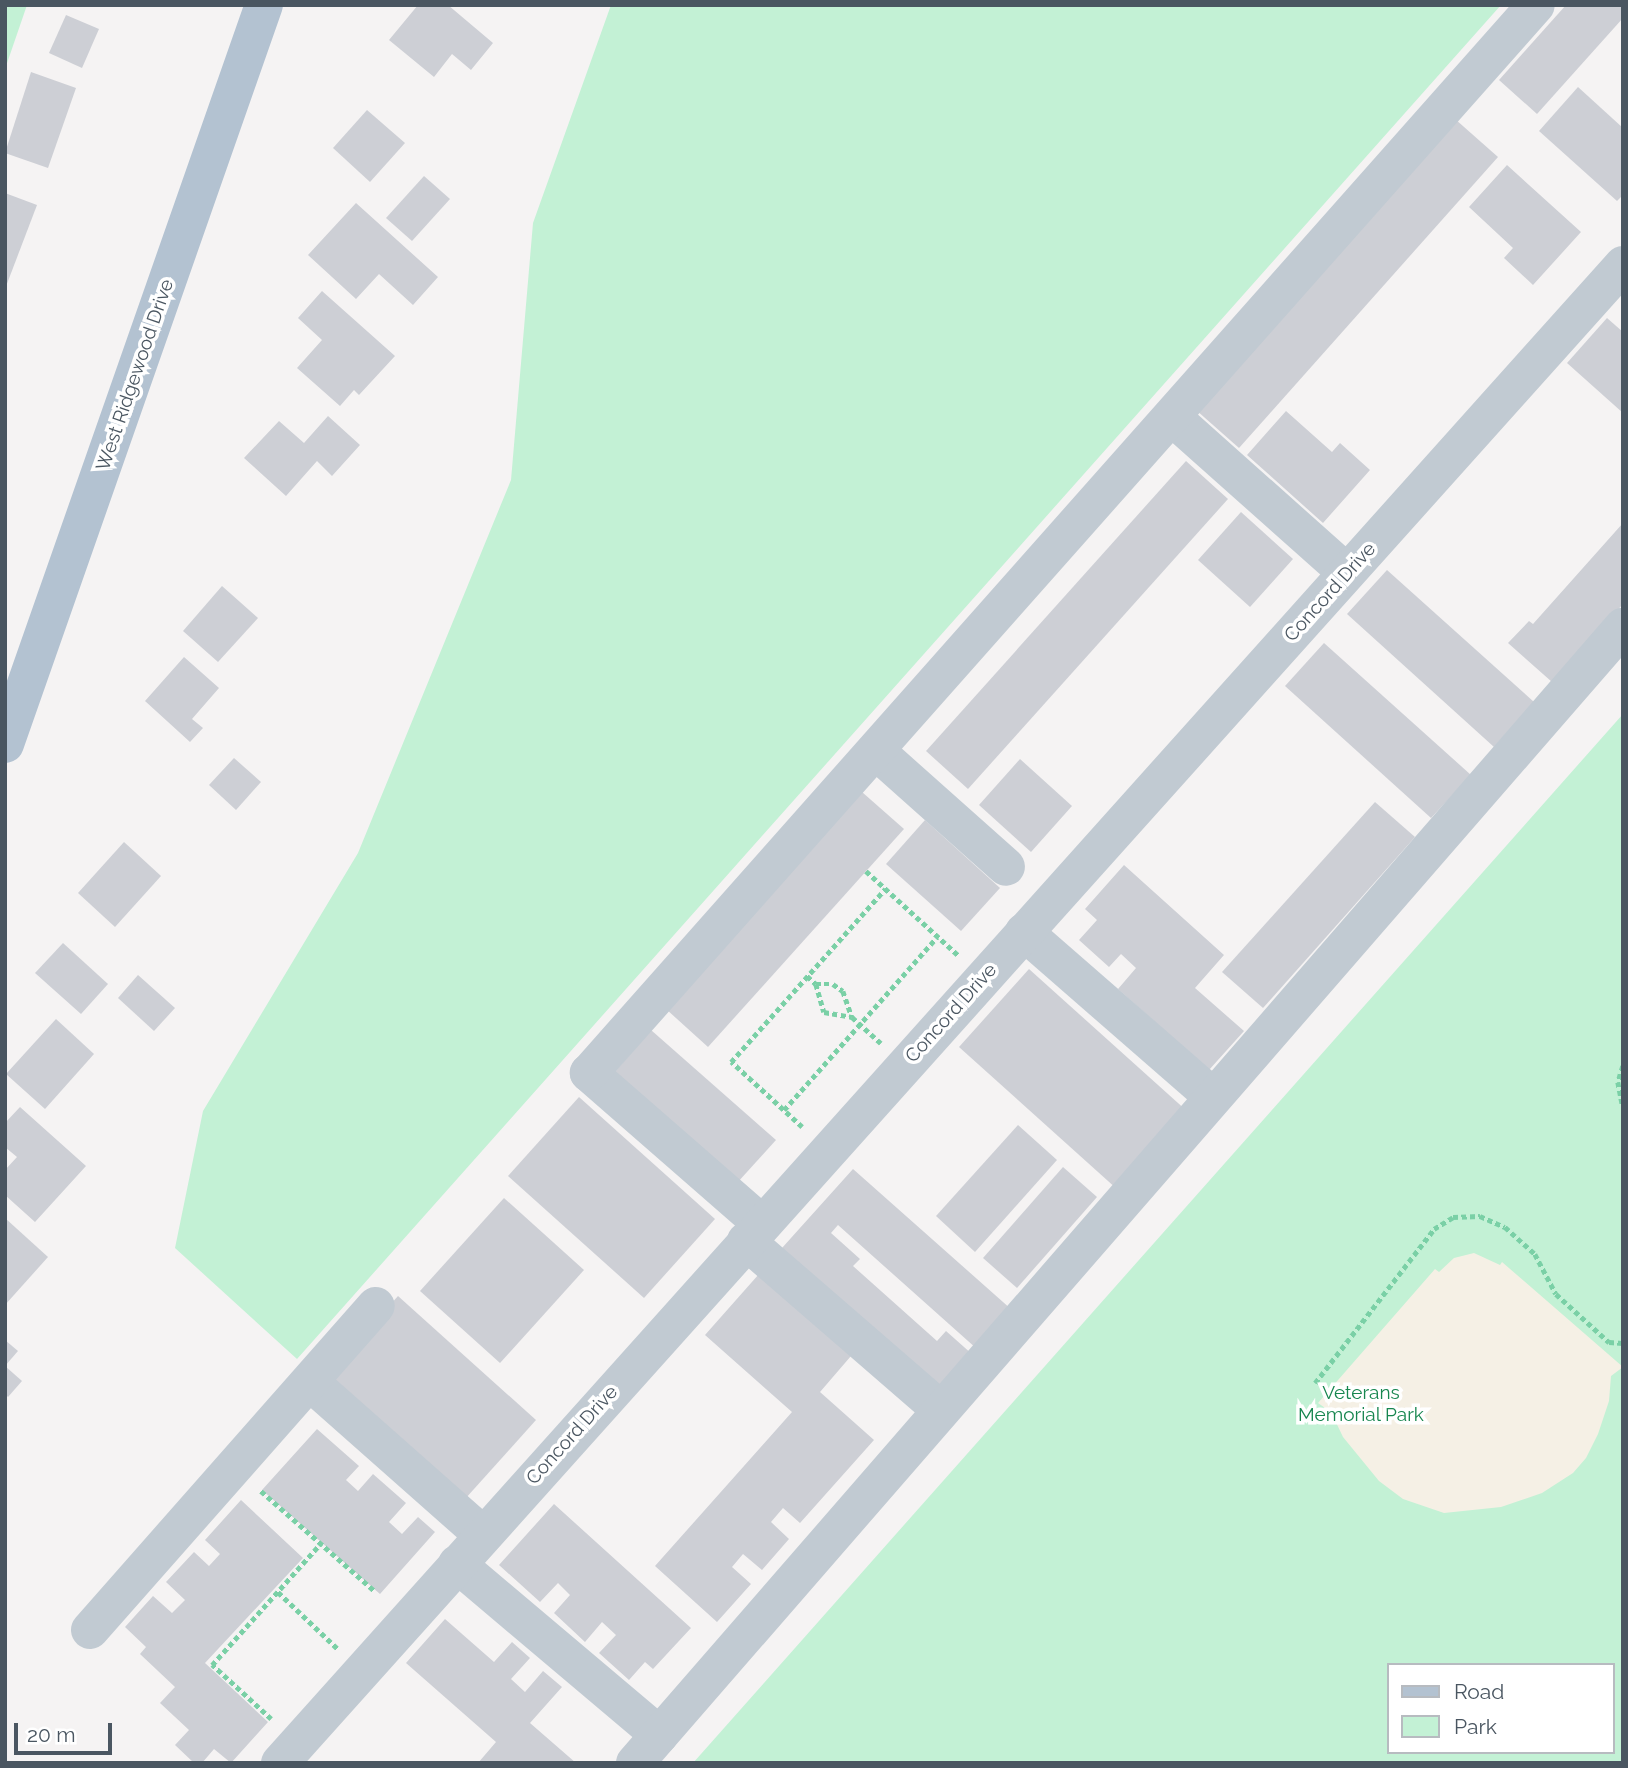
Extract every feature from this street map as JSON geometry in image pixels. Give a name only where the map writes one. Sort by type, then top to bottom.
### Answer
[{"type":"main road","name":"West Ridgewood Drive","points":[[5,744],[264,5]]},
{"type":"street","points":[[940,1409],[589,1073],[1536,5]]},
{"type":"street","name":"Concord Drive","points":[[289,1753],[1623,265]]},
{"type":"street","points":[[1172,417],[1347,573]]},
{"type":"street","points":[[457,1563],[647,1749],[1211,1095],[1623,627]]},
{"type":"street","points":[[876,751],[1006,867]]},
{"type":"street","points":[[1024,932],[1211,1095]]},
{"type":"street","points":[[90,1630],[376,1306]]},
{"type":"street","points":[[310,1382],[483,1535]]},
{"type":"path","points":[[866,872],[982,978]]},
{"type":"path","points":[[828,1151],[731,1062],[885,889]]},
{"type":"path","points":[[783,1110],[937,937]]},
{"type":"path","points":[[807,976],[816,984],[824,1012],[852,1017]]},
{"type":"path","points":[[816,984],[833,984],[843,991],[852,1017],[860,1025]]},
{"type":"path","points":[[1623,1066],[1618,1082],[1623,1107]]},
{"type":"path","points":[[1315,1383],[1434,1228],[1453,1217],[1480,1216],[1505,1227],[1535,1254],[1556,1294],[1609,1342],[1623,1343]]},
{"type":"path","points":[[261,1491],[375,1591]]},
{"type":"path","points":[[289,1753],[212,1665],[321,1543]]},
{"type":"path","points":[[278,1592],[361,1672]]},
{"type":"green space","points":[[5,5],[27,5],[5,69]]},
{"type":"green space","points":[[611,5],[1501,5],[297,1359],[175,1248],[203,1111],[358,853],[511,480],[533,223]]},
{"type":"green space","name":"Veterans Memorial Park","points":[[1623,714],[1623,1763],[693,1763]]},
{"type":"sand","points":[[1474,1253],[1500,1265],[1502,1262],[1623,1367],[1611,1376],[1609,1401],[1598,1434],[1586,1458],[1573,1473],[1542,1493],[1501,1507],[1444,1513],[1403,1499],[1379,1481],[1343,1437],[1331,1412],[1318,1403],[1435,1269],[1439,1272],[1454,1258]]},
{"type":"building","points":[[418,5],[448,5],[493,43],[471,70],[452,54],[434,77],[389,40]]},
{"type":"building","points":[[1566,5],[1623,5],[1623,18],[1537,114],[1499,80]]},
{"type":"building","points":[[66,15],[99,29],[82,68],[49,53]]},
{"type":"building","points":[[31,72],[76,88],[48,168],[5,153]]},
{"type":"building","points":[[1578,87],[1623,128],[1623,195],[1617,201],[1539,131]]},
{"type":"building","points":[[367,110],[405,143],[370,182],[333,148]]},
{"type":"building","points":[[1455,119],[1498,157],[1239,448],[1196,410]]},
{"type":"building","points":[[1507,165],[1581,232],[1533,285],[1504,258],[1513,248],[1469,207]]},
{"type":"building","points":[[424,176],[450,199],[412,241],[386,218]]},
{"type":"building","points":[[5,193],[37,205],[5,289]]},
{"type":"building","points":[[356,203],[438,277],[413,305],[379,274],[356,299],[308,255]]},
{"type":"building","points":[[322,291],[395,356],[359,395],[354,390],[340,406],[297,368],[322,340],[298,318]]},
{"type":"building","points":[[1607,318],[1623,332],[1623,413],[1567,363]]},
{"type":"building","points":[[1286,411],[1332,452],[1340,443],[1370,470],[1323,523],[1247,455]]},
{"type":"building","points":[[328,416],[360,445],[332,476],[317,461],[286,496],[244,458],[279,421],[304,443]]},
{"type":"building","points":[[1186,461],[1228,499],[968,789],[926,751]]},
{"type":"building","points":[[1241,512],[1293,559],[1250,607],[1198,560]]},
{"type":"building","points":[[1623,523],[1623,604],[1552,682],[1508,643],[1529,621],[1533,624]]},
{"type":"building","points":[[1387,570],[1534,702],[1494,747],[1347,614]]},
{"type":"building","points":[[222,586],[258,618],[218,662],[183,631]]},
{"type":"building","points":[[1324,643],[1471,775],[1431,818],[1285,686]]},
{"type":"building","points":[[184,657],[219,688],[192,719],[203,728],[190,742],[145,701]]},
{"type":"building","points":[[234,758],[261,782],[236,810],[209,785]]},
{"type":"building","points":[[1020,759],[1072,806],[1031,852],[979,805]]},
{"type":"building","points":[[862,792],[904,829],[708,1047],[666,1009]]},
{"type":"building","points":[[1375,802],[1415,837],[1263,1008],[1222,972]]},
{"type":"building","points":[[925,820],[1000,888],[961,931],[886,864]]},
{"type":"building","points":[[124,842],[161,876],[115,927],[78,893]]},
{"type":"building","points":[[1124,865],[1224,955],[1195,988],[1244,1031],[1209,1070],[1118,989],[1136,968],[1121,954],[1109,967],[1079,940],[1097,920],[1085,909]]},
{"type":"building","points":[[63,943],[108,984],[81,1014],[35,973]]},
{"type":"building","points":[[1029,969],[1188,1112],[1118,1190],[959,1047]]},
{"type":"building","points":[[138,975],[175,1008],[154,1031],[118,998]]},
{"type":"building","points":[[56,1019],[94,1054],[45,1109],[6,1074]]},
{"type":"building","points":[[651,1030],[776,1140],[737,1183],[613,1074]]},
{"type":"building","points":[[579,1097],[715,1219],[644,1298],[508,1176]]},
{"type":"building","points":[[20,1107],[86,1166],[35,1222],[5,1195],[5,1170],[17,1157],[5,1147],[5,1123]]},
{"type":"building","points":[[1018,1125],[1057,1160],[975,1252],[936,1216]]},
{"type":"building","points":[[1063,1167],[1097,1197],[1017,1288],[983,1258]]},
{"type":"building","points":[[853,1169],[1012,1310],[977,1349],[838,1225],[831,1233],[860,1259],[853,1266],[937,1341],[946,1331],[973,1355],[941,1391],[782,1248]]},
{"type":"building","points":[[504,1198],[584,1270],[500,1363],[420,1291]]},
{"type":"building","points":[[5,1218],[48,1257],[5,1305]]},
{"type":"building","points":[[759,1274],[851,1356],[820,1392],[874,1440],[800,1523],[783,1508],[771,1522],[789,1539],[762,1570],[743,1554],[732,1567],[751,1584],[717,1622],[655,1566],[792,1412],[705,1335]]},
{"type":"building","points":[[398,1296],[536,1420],[465,1499],[327,1376]]},
{"type":"building","points":[[5,1340],[18,1351],[5,1366]]},
{"type":"building","points":[[5,1366],[22,1381],[8,1397],[5,1394]]},
{"type":"building","points":[[317,1429],[359,1466],[346,1480],[358,1491],[373,1474],[406,1503],[389,1522],[402,1534],[418,1517],[435,1532],[380,1594],[262,1490]]},
{"type":"building","points":[[241,1500],[303,1558],[205,1663],[268,1722],[231,1763],[214,1749],[202,1763],[194,1763],[175,1745],[189,1730],[160,1703],[175,1687],[140,1654],[146,1647],[125,1627],[153,1596],[172,1613],[185,1600],[166,1582],[194,1552],[209,1566],[220,1554],[205,1540]]},
{"type":"building","points":[[554,1504],[691,1628],[653,1669],[645,1662],[629,1680],[599,1653],[616,1635],[602,1622],[585,1642],[554,1613],[570,1595],[558,1583],[540,1602],[499,1565]]},
{"type":"building","points":[[445,1619],[494,1662],[512,1642],[530,1658],[511,1679],[525,1692],[543,1671],[562,1687],[530,1723],[576,1763],[478,1763],[496,1742],[406,1663]]}]
